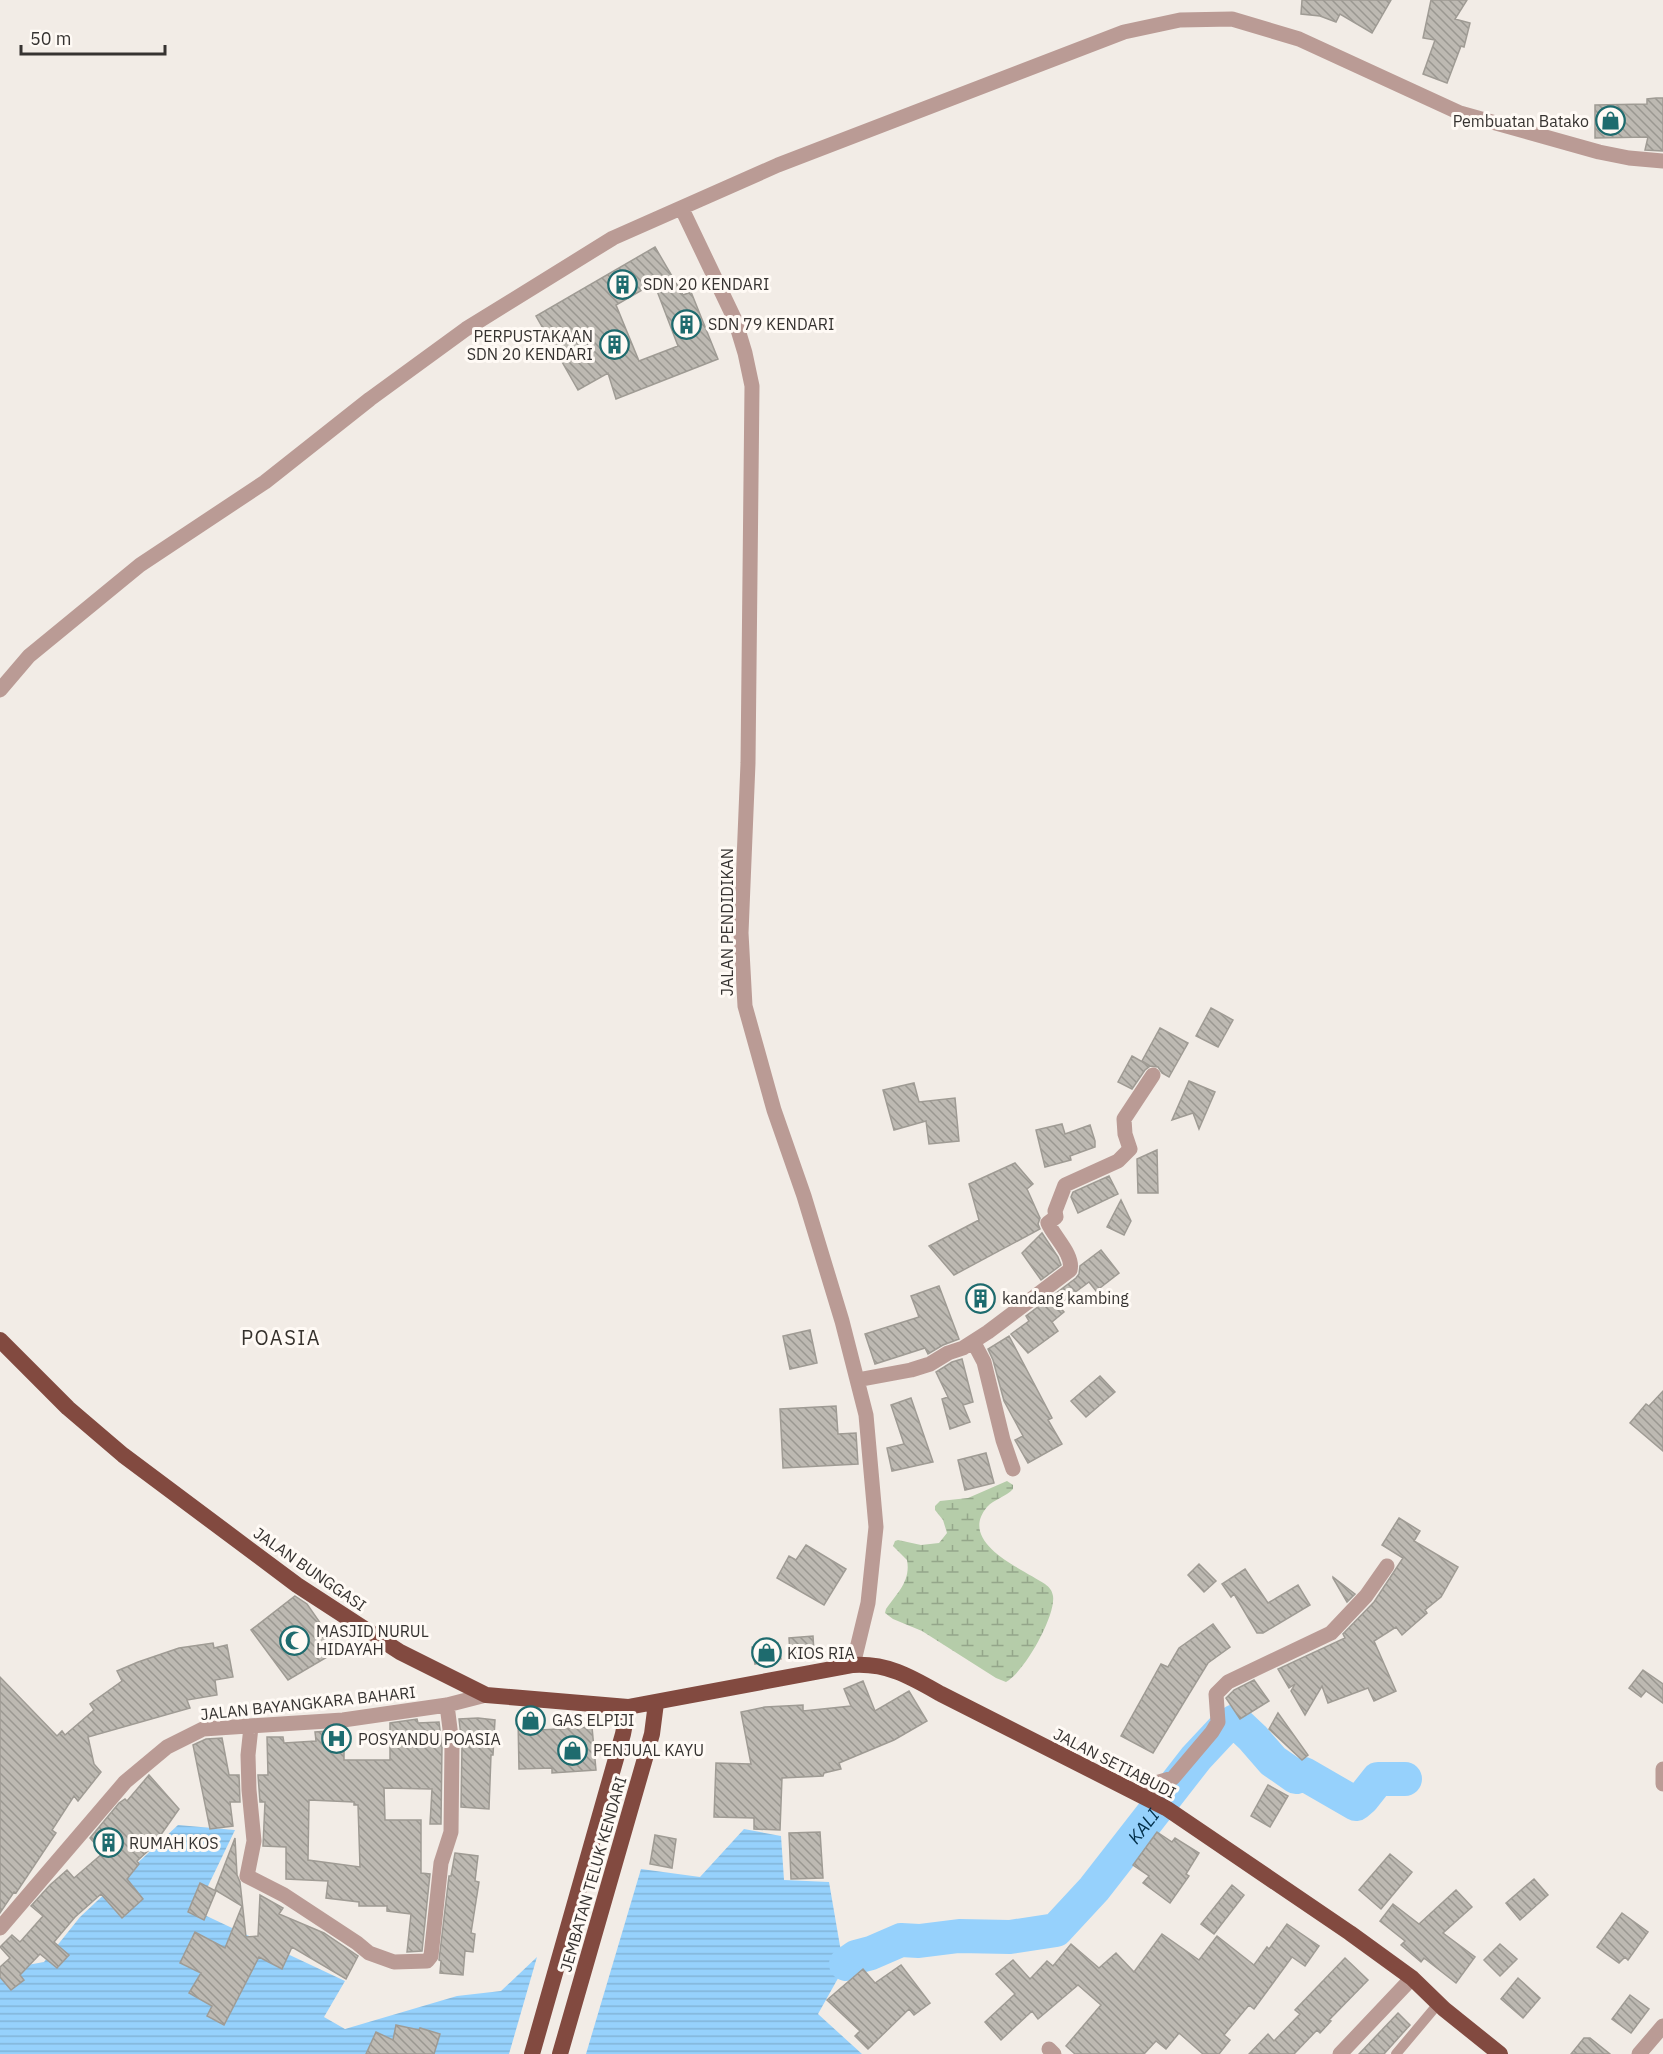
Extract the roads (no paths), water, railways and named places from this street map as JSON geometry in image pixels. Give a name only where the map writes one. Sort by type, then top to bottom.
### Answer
[{"type":"highway","name":"JALAN BUNGGASI","points":[[0,1340],[68,1408],[123,1455],[297,1585],[400,1652],[486,1695],[628,1707],[656,1703]]},
{"type":"highway","name":"JALAN SETIABUDI","points":[[656,1703],[853,1665],[890,1668],[1154,1802],[1271,1878],[1412,1978],[1438,2004],[1500,2054]]},
{"type":"highway","name":"JEMBATAN TELUK KENDARI","points":[[560,2054],[652,1734],[656,1703]]},
{"type":"highway","name":"JEMBATAN TELUK KENDARI","points":[[532,2054],[623,1734],[628,1707]]},
{"type":"street","points":[[0,690],[29,656],[140,565],[265,482],[370,399],[466,329],[613,238],[778,165],[1124,32],[1180,20],[1232,19],[1299,39],[1460,113],[1599,152],[1663,161]]},
{"type":"street","name":"JALAN PENDIDIKAN","points":[[682,209],[735,320],[752,386],[748,763],[741,933],[745,1006],[774,1110],[804,1196],[842,1321],[866,1415],[876,1527],[868,1603],[853,1665]]},
{"type":"street","points":[[856,1380],[885,1376],[930,1364],[948,1353],[974,1343],[1070,1270],[1072,1264],[1069,1257],[1048,1223],[1056,1217],[1055,1211],[1065,1185],[1118,1161],[1130,1149],[1125,1134],[1124,1119],[1153,1075]]},
{"type":"street","points":[[974,1343],[984,1362],[1012,1469]]},
{"type":"street","points":[[1154,1802],[1159,1782],[1173,1778],[1218,1722],[1216,1694],[1221,1687],[1331,1633],[1366,1596],[1387,1566]]},
{"type":"street","name":"JALAN BAYANGKARA BAHARI","points":[[0,1928],[125,1782],[167,1747],[203,1729],[343,1720],[447,1706],[486,1695]]},
{"type":"street","points":[[251,1726],[248,1755],[254,1841],[247,1876],[284,1895],[369,1953],[394,1962],[427,1961],[431,1956],[441,1863],[451,1832],[452,1754],[447,1706]]},
{"type":"street","points":[[1663,1769],[1663,1784]]},
{"type":"street","points":[[1340,2054],[1412,1978]]},
{"type":"street","points":[[1639,2054],[1663,2026]]},
{"type":"lane","points":[[1396,2054],[1438,2004]]},
{"type":"water","points":[[178,1825],[235,1830],[196,1911],[345,1981],[324,2017],[345,2029],[457,1996],[501,1991],[537,1957],[509,2054],[0,2054],[0,1970],[44,1962],[80,1917]]},
{"type":"water","points":[[744,1829],[781,1836],[784,1880],[829,1882],[840,1946],[846,1964],[818,2014],[862,2054],[586,2054],[641,1869],[700,1877]]},
{"type":"waterway","name":"KALI","points":[[846,1964],[856,1957],[901,1940],[919,1941],[959,1936],[1010,1937],[1056,1930],[1094,1889],[1196,1758],[1224,1728],[1235,1721],[1273,1761],[1296,1777],[1304,1774],[1356,1804],[1378,1779],[1405,1779]]},
{"type":"place","name":"Pembuatan Batako","points":[[1610,121]]},
{"type":"place","name":"SDN 20 KENDARI","points":[[622,284]]},
{"type":"place","name":"SDN 79 KENDARI","points":[[687,324]]},
{"type":"place","name":"PERPUSTAKAAN SDN 20 KENDARI","points":[[614,345]]},
{"type":"place","name":"kandang kambing","points":[[981,1298]]},
{"type":"place","name":"MASJID NURUL HIDAYAH","points":[[295,1640]]},
{"type":"place","name":"KIOS RIA","points":[[766,1653]]},
{"type":"place","name":"GAS ELPIJI","points":[[531,1720]]},
{"type":"place","name":"POSYANDU POASIA","points":[[337,1739]]},
{"type":"place","name":"PENJUAL KAYU","points":[[572,1750]]},
{"type":"place","name":"RUMAH KOS","points":[[108,1843]]},
{"type":"district","name":"POASIA","points":[[281,1337]]}]
